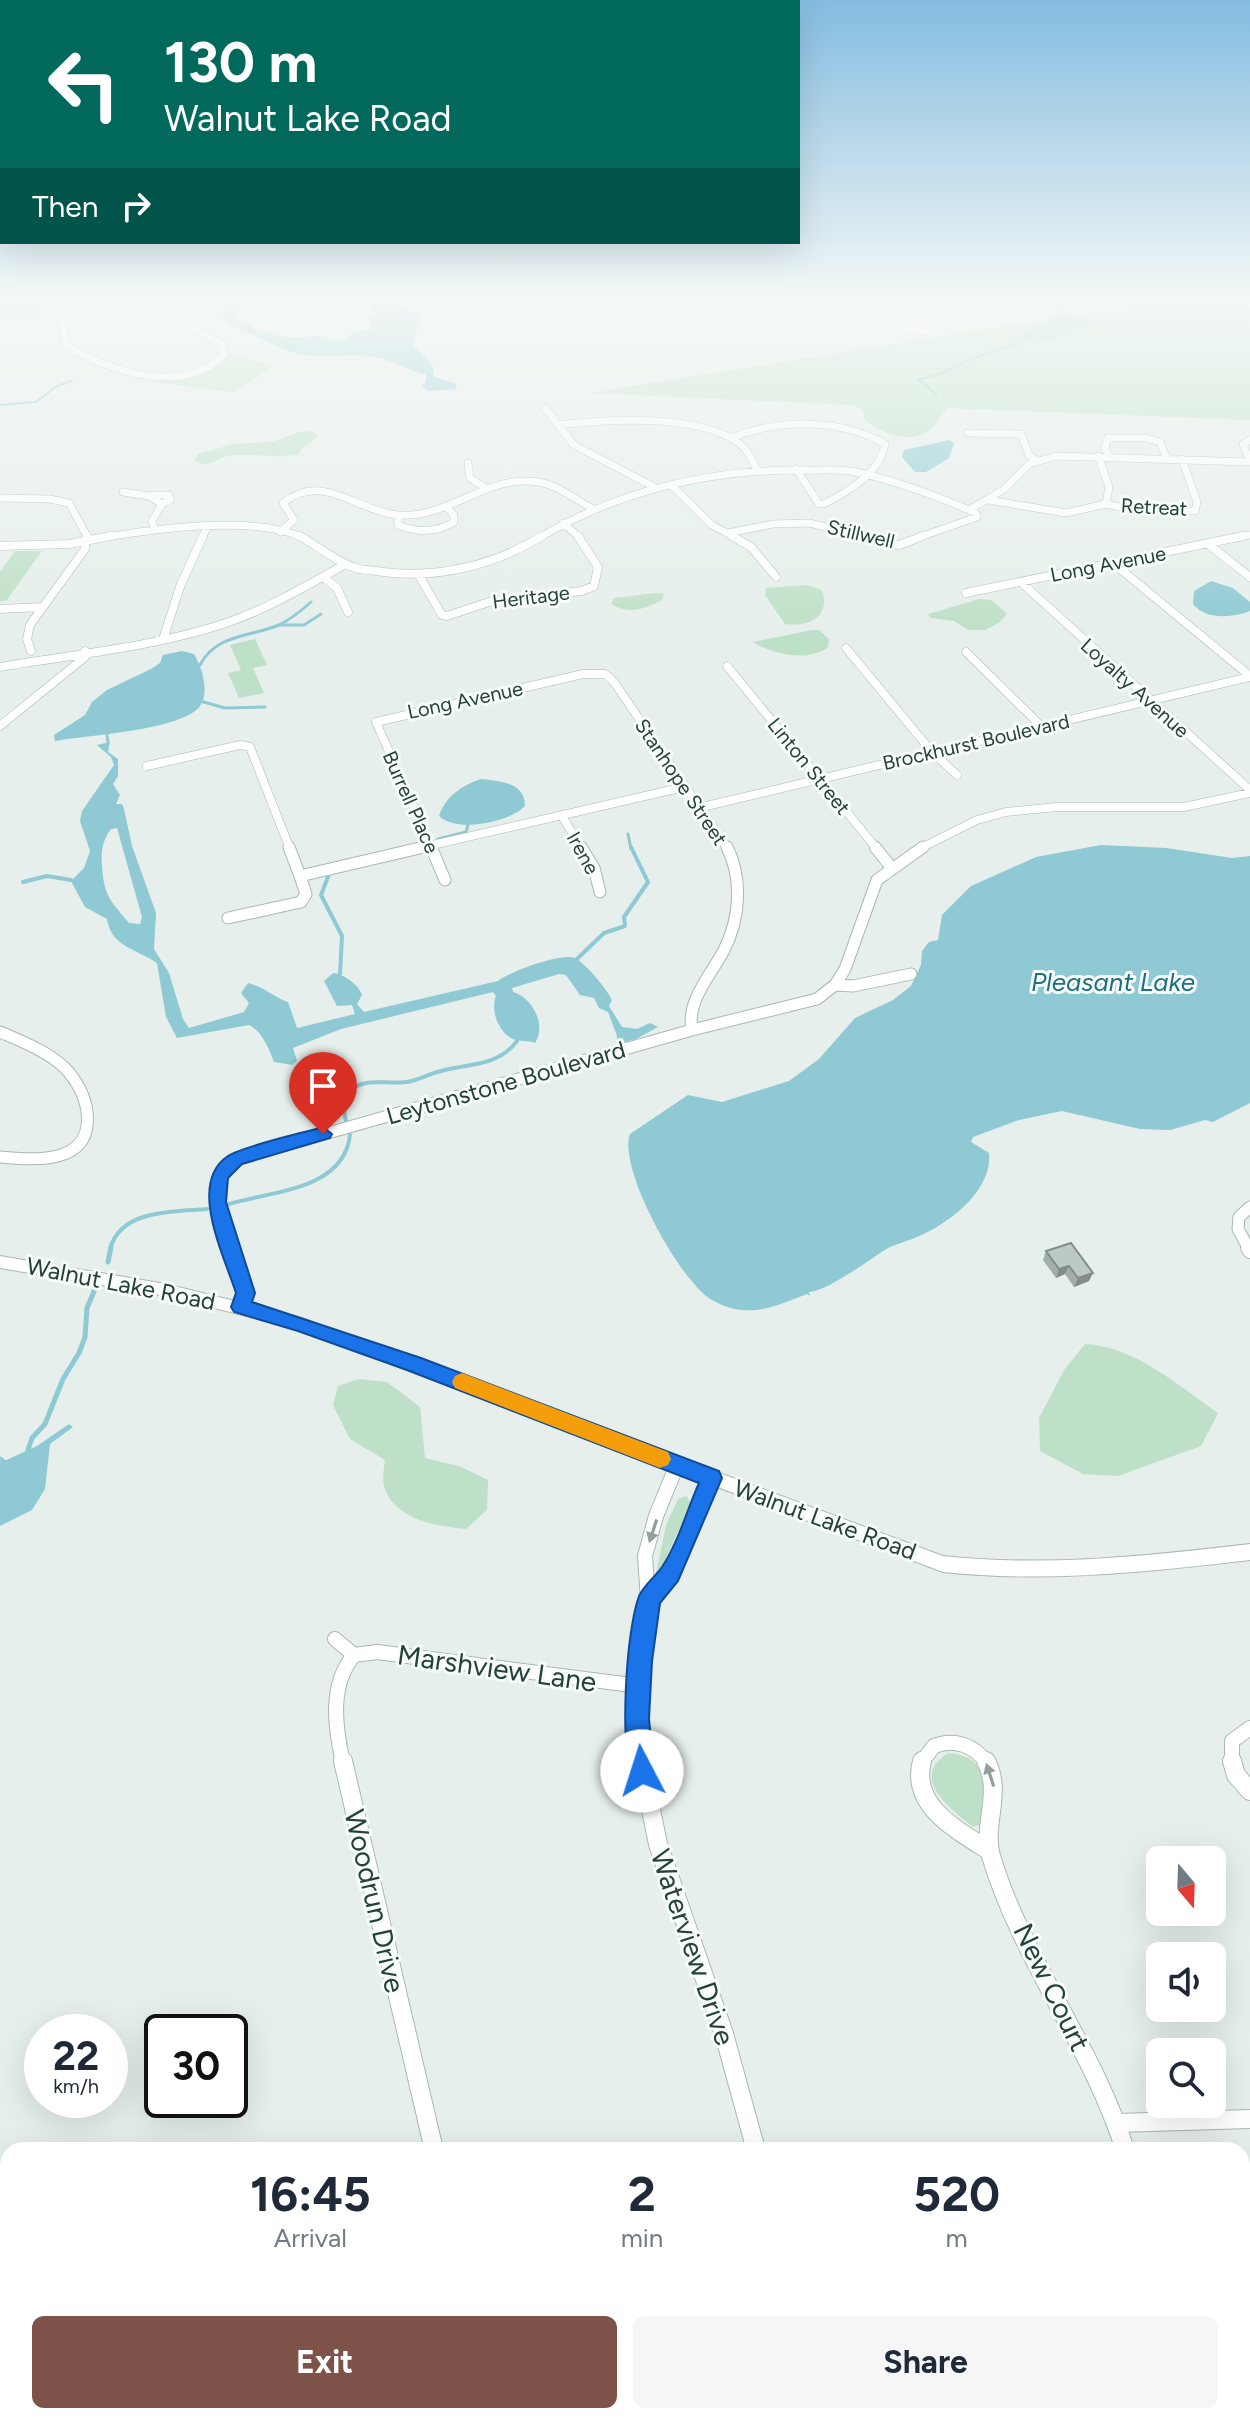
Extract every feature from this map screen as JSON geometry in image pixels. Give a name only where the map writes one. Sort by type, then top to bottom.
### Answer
[{"type":"street","points":[[546,409],[574,445],[656,488]]},
{"type":"street","points":[[558,425],[596,420],[650,422],[731,438],[746,450],[758,471]]},
{"type":"street","points":[[731,438],[768,426],[852,428],[869,433],[885,444],[882,458],[866,474],[824,504],[819,504],[796,469]]},
{"type":"street","points":[[968,433],[1020,430],[1029,455],[1037,461]]},
{"type":"street","points":[[1109,456],[1106,439],[1140,437],[1160,442],[1167,459]]},
{"type":"street","points":[[0,546],[49,546],[154,528],[208,526],[299,536],[344,565],[371,572],[418,574],[458,569],[504,556],[593,509],[671,485],[758,471],[843,470],[866,474],[969,510],[988,500],[1037,461],[1064,456],[1109,456],[1250,462],[1243,444],[1250,440]]},
{"type":"street","points":[[988,500],[1066,513],[1106,504],[1109,487],[1098,456]]},
{"type":"street","name":"Retreat","points":[[1106,504],[1134,510],[1195,511],[1197,502],[1182,459]]},
{"type":"street","points":[[468,463],[470,478],[487,489]]},
{"type":"street","points":[[280,532],[294,520],[283,503],[290,495],[299,492],[328,491],[378,512],[398,516],[424,515],[448,509],[487,489],[534,481],[547,484],[593,509]]},
{"type":"street","points":[[671,485],[712,525],[751,547],[776,577]]},
{"type":"street","points":[[123,492],[148,495],[162,504],[152,521],[154,528]]},
{"type":"street","points":[[0,498],[49,499],[69,503],[87,541],[85,549],[30,625],[27,639],[31,651]]},
{"type":"street","points":[[398,516],[398,525],[435,531],[454,522],[454,515],[448,509]]},
{"type":"street","name":"Stillwell","points":[[728,533],[773,524],[809,523],[899,545],[977,517],[969,510]]},
{"type":"street","name":"Heritage","points":[[418,574],[442,615],[447,616],[495,600],[582,591],[594,586],[598,567],[584,542],[563,523]]},
{"type":"street","points":[[163,639],[175,600],[208,526]]},
{"type":"street","name":"Long Avenue","points":[[966,593],[1023,584],[1032,579],[1250,535]]},
{"type":"street","points":[[1208,544],[1250,577]]},
{"type":"street","points":[[1113,563],[1250,677]]},
{"type":"street","points":[[0,667],[163,639],[250,615],[344,565]]},
{"type":"street","points":[[323,577],[337,588],[348,612]]},
{"type":"street","name":"Loyalty Avenue","points":[[1023,584],[1250,791]]},
{"type":"street","points":[[0,609],[42,607]]},
{"type":"street","points":[[846,648],[932,752],[957,775]]},
{"type":"street","points":[[0,726],[72,669],[85,657],[85,651]]},
{"type":"street","points":[[966,652],[1042,727]]},
{"type":"street","name":"Linton Street","points":[[727,666],[891,867]]},
{"type":"street","name":"Long Avenue","points":[[376,724],[380,719],[583,674],[605,674]]},
{"type":"street","name":"Stanhope Street","points":[[605,674],[614,682],[684,787],[702,807],[734,865],[737,889],[735,919],[729,939],[693,1006],[689,1025],[692,1030]]},
{"type":"street","name":"Brockhurst Boulevard","points":[[702,807],[1250,677]]},
{"type":"street","name":"Burrell Place","points":[[376,724],[409,791],[445,880]]},
{"type":"street","points":[[147,766],[248,746],[306,894],[301,902],[228,918]]},
{"type":"street","points":[[300,876],[684,787]]},
{"type":"street","points":[[835,985],[845,969],[877,880],[891,867],[940,836],[1006,812],[1057,807],[1184,807],[1250,791]]},
{"type":"street","name":"Irene","points":[[562,816],[594,868],[600,892]]},
{"type":"street","name":"Leytonstone Boulevard","points":[[241,1307],[245,1293],[241,1274],[217,1202],[219,1175],[229,1163],[254,1153],[692,1030],[817,999],[835,985],[853,986],[911,974]]},
{"type":"street","points":[[0,1032],[32,1046],[59,1063],[82,1092],[88,1115],[86,1135],[74,1149],[50,1159],[0,1157]]},
{"type":"street","points":[[1250,1207],[1239,1217],[1238,1229],[1250,1251]]},
{"type":"street","name":"Walnut Lake Road","points":[[0,1262],[166,1290],[299,1323],[943,1564],[1040,1572],[1250,1552]]},
{"type":"street","name":"Waterview Drive","points":[[677,1465],[652,1532],[644,1568],[649,1599],[637,1719],[642,1771],[654,1833],[717,2013],[754,2142]]},
{"type":"street","points":[[649,1599],[670,1574],[712,1478]]},
{"type":"street","points":[[335,1639],[354,1655]]},
{"type":"street","name":"Marshview Lane","points":[[354,1655],[377,1652],[639,1686]]},
{"type":"street","name":"Woodrun Drive","points":[[354,1655],[340,1673],[336,1711],[339,1746],[432,2142]]},
{"type":"street","points":[[1250,1728],[1232,1741],[1229,1758],[1236,1775],[1250,1791]]},
{"type":"street","points":[[944,1742],[963,1743],[975,1749],[992,1770],[995,1810],[990,1851],[946,1821],[925,1799],[919,1773],[921,1760],[929,1749],[944,1742]]},
{"type":"street","name":"New Court","points":[[990,1851],[1041,1970],[1117,2123],[1123,2142]]},
{"type":"street","points":[[1117,2123],[1250,2119]]},
{"type":"green space","points":[[947,409],[929,431],[909,437],[893,435],[877,428],[864,418],[863,410]]},
{"type":"green space","points":[[975,409],[1250,409],[1250,420]]},
{"type":"green space","points":[[303,431],[314,432],[318,437],[299,454],[238,455],[208,464],[194,460],[198,454],[234,444],[271,442]]},
{"type":"green space","points":[[15,551],[42,551],[6,601],[0,601],[0,572]]},
{"type":"green space","points":[[807,585],[822,590],[821,613],[810,622],[785,624],[765,595],[766,588]]},
{"type":"green space","points":[[664,594],[662,600],[643,608],[630,610],[611,604],[614,598]]},
{"type":"green space","points":[[979,599],[992,600],[1007,614],[999,623],[985,630],[968,630],[954,621],[930,618],[928,614]]},
{"type":"green space","points":[[819,630],[829,639],[828,647],[811,655],[780,653],[753,642]]},
{"type":"green space","points":[[255,639],[267,665],[253,668],[264,693],[239,698],[228,673],[241,670],[230,645]]},
{"type":"green space","points":[[1085,1344],[1103,1346],[1138,1360],[1218,1413],[1201,1446],[1118,1476],[1083,1474],[1040,1451],[1039,1418],[1064,1370]]},
{"type":"green space","points":[[358,1379],[387,1382],[420,1407],[425,1458],[459,1466],[488,1480],[487,1510],[466,1529],[418,1519],[406,1514],[389,1497],[383,1483],[385,1460],[350,1439],[333,1405],[338,1386]]},
{"type":"green space","points":[[686,1496],[691,1503],[656,1574],[666,1525],[678,1499]]},
{"type":"green space","points":[[948,1753],[973,1761],[979,1768],[983,1778],[984,1800],[979,1825],[973,1827],[937,1793],[932,1773]]},
{"type":"water","points":[[949,440],[954,443],[949,458],[926,472],[915,472],[902,457],[904,450]]},
{"type":"water","points":[[1211,581],[1233,588],[1250,602],[1250,611],[1220,616],[1198,609],[1193,604],[1194,591]]},
{"type":"water","points":[[182,651],[194,654],[203,675],[205,692],[195,711],[183,718],[148,728],[55,741],[54,735],[85,715],[92,702],[107,690],[151,669],[160,663],[163,655]]},
{"type":"water","points":[[110,742],[108,752],[118,759],[118,776],[113,784],[120,795],[116,804],[122,804],[124,809],[132,846],[156,913],[154,949],[169,973],[183,1019],[189,1028],[244,1012],[249,1003],[241,993],[248,983],[288,1002],[297,1028],[355,1014],[352,1005],[337,1006],[324,981],[333,973],[358,987],[362,995],[357,1004],[364,1012],[498,981],[536,964],[569,957],[579,961],[601,983],[612,1000],[609,1006],[622,1027],[637,1029],[650,1023],[658,1027],[636,1039],[616,1044],[617,1036],[608,1012],[599,1008],[594,998],[580,995],[566,975],[559,974],[512,988],[536,1013],[539,1028],[535,1043],[516,1040],[505,1033],[495,1015],[496,996],[493,992],[341,1029],[293,1048],[297,1061],[292,1065],[274,1062],[261,1036],[249,1025],[177,1038],[166,1017],[157,963],[119,942],[107,919],[85,907],[71,881],[84,868],[90,851],[80,821],[82,811],[114,765],[111,757],[97,745]],"holes":[[[117,828],[142,917],[140,924],[129,923],[106,891],[102,851],[111,829]]]},
{"type":"water","points":[[481,779],[516,787],[524,798],[525,806],[507,817],[482,824],[458,824],[439,816],[445,803],[455,793]]},
{"type":"water","name":"Pleasant Lake","points":[[1101,845],[1166,848],[1232,858],[1250,856],[1250,1103],[1213,1122],[1205,1120],[1170,1130],[1140,1129],[1062,1111],[1019,1120],[973,1137],[971,1142],[989,1153],[988,1167],[976,1193],[954,1215],[929,1231],[887,1249],[835,1282],[809,1292],[810,1296],[807,1294],[771,1307],[748,1310],[724,1306],[699,1289],[654,1223],[633,1171],[628,1150],[630,1134],[688,1095],[722,1102],[789,1081],[819,1059],[855,1018],[893,1000],[911,986],[921,965],[922,951],[929,942],[938,940],[942,915],[971,886],[1036,857]]},
{"type":"water","points":[[69,1424],[73,1427],[50,1444],[45,1489],[32,1510],[0,1526],[0,1463],[37,1446]]},
{"type":"building","points":[[1071,1243],[1093,1273],[1078,1278],[1069,1266],[1059,1269],[1046,1251]]},
{"type":"waterway","points":[[279,625],[311,602]]},
{"type":"waterway","points":[[279,625],[304,625],[321,614]]},
{"type":"waterway","points":[[195,666],[200,665],[215,647],[224,642],[279,625]]},
{"type":"waterway","points":[[200,701],[225,708],[265,707]]},
{"type":"waterway","points":[[106,729],[108,742]]},
{"type":"waterway","points":[[438,839],[466,832],[468,825]]},
{"type":"waterway","points":[[628,834],[631,849]]},
{"type":"waterway","points":[[577,959],[604,933],[625,926],[624,917],[648,882],[631,847]]},
{"type":"waterway","points":[[329,874],[321,895],[342,936],[340,974]]},
{"type":"waterway","points":[[23,882],[47,876],[71,880]]},
{"type":"waterway","points":[[346,1121],[341,1096],[358,1085],[411,1081],[491,1060],[509,1050],[517,1041]]},
{"type":"waterway","points":[[229,1204],[285,1191],[320,1178],[335,1167],[345,1153],[350,1135]]},
{"type":"waterway","points":[[110,1249],[125,1226],[137,1220],[164,1212],[207,1209]]},
{"type":"waterway","points":[[108,1262],[111,1247]]},
{"type":"waterway","points":[[28,1450],[32,1438],[45,1424],[63,1379],[79,1353],[85,1337],[87,1308],[95,1289]]},
{"type":"waterway","points":[[0,1459],[4,1462]]},
{"type":"slow traffic","points":[[462,1382],[660,1459]]},
{"type":"route","points":[[323,1134],[236,1159],[219,1175],[217,1202],[241,1274],[245,1293],[241,1307],[299,1323],[453,1378],[712,1478],[670,1574],[649,1599],[640,1661],[637,1719],[642,1771]]}]
